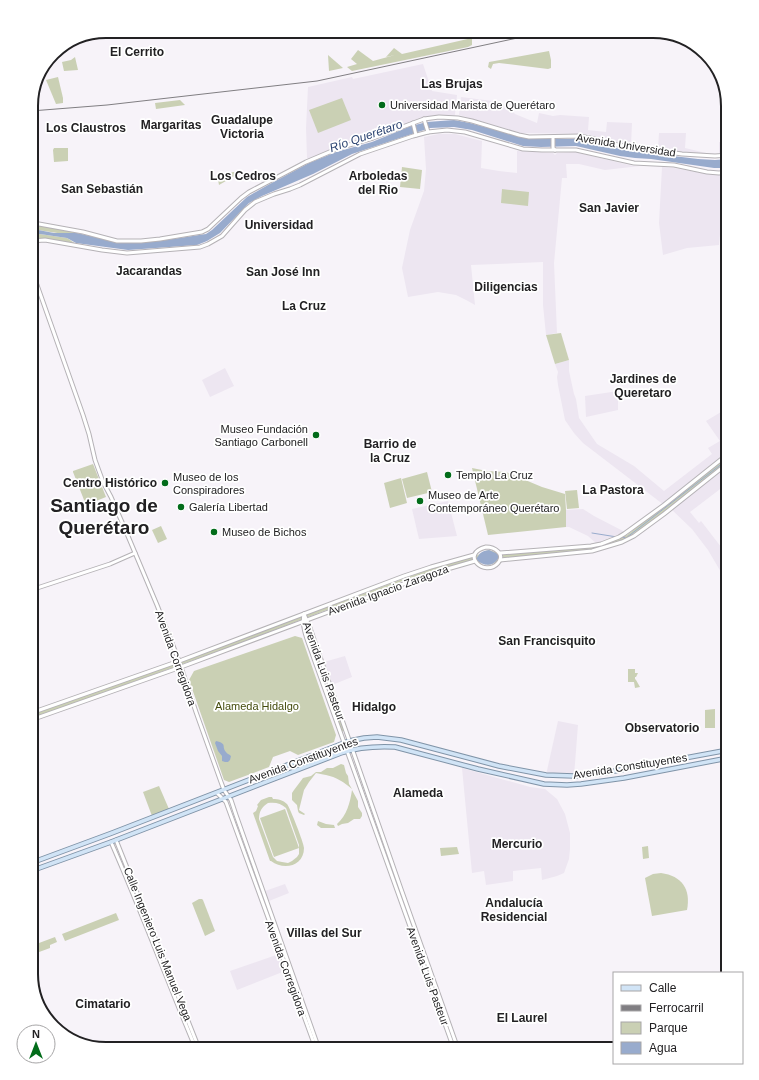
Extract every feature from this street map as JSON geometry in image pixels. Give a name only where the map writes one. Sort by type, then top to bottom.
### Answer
[{"type":"main road","name":"Avenida Universidad","points":[[38,224],[83,232],[117,241],[160,239],[202,232],[208,229],[243,197],[306,162],[339,148],[439,117],[456,117],[472,120],[519,135],[553,138],[580,136],[619,145],[682,154],[721,156]]},
{"type":"main road","points":[[424,121],[428,131]]},
{"type":"main road","points":[[413,124],[416,134]]},
{"type":"main road","name":"Avenida Universidad","points":[[38,241],[45,240],[102,250],[127,252],[200,247],[222,236],[249,206],[263,198],[300,185],[360,154],[428,131],[456,131],[477,135],[522,149],[576,150],[634,163],[674,165],[707,172],[721,173]]},
{"type":"main road","points":[[553,138],[554,149]]},
{"type":"main road","name":"Avenida Corregidora","points":[[38,288],[83,414],[95,460],[103,482],[150,586],[179,661],[224,790],[236,815],[317,1042]]},
{"type":"main road","points":[[500,553],[591,546],[612,540],[627,532],[721,460]]},
{"type":"main road","points":[[500,560],[592,551],[622,542],[634,536],[721,468]]},
{"type":"main road","points":[[662,506],[670,508]]},
{"type":"main road","points":[[491,547],[500,553],[500,560],[495,566],[490,568],[478,565],[475,561],[474,556],[481,548],[491,547]]},
{"type":"main road","points":[[38,588],[110,564],[135,553]]},
{"type":"main road","name":"Avenida Ignacio Zaragoza","points":[[38,711],[179,661],[404,576],[431,567],[474,556]]},
{"type":"main road","name":"Avenida Ignacio Zaragoza","points":[[38,718],[181,667],[430,574],[475,561]]},
{"type":"main road","name":"Avenida Luis Pasteur","points":[[304,614],[350,741],[394,877],[452,1042]]},
{"type":"main road","name":"Avenida Luis Pasteur","points":[[304,614],[302,621],[343,744],[347,751],[455,1042]]},
{"type":"main road","points":[[326,693],[332,691]]},
{"type":"main road","name":"Avenida Constituyentes","points":[[38,860],[112,834],[350,741],[364,738],[394,739],[499,766],[553,776],[574,776],[604,773],[721,752]]},
{"type":"main road","name":"Avenida Constituyentes","points":[[38,868],[111,842],[347,751],[370,747],[395,747],[482,770],[544,784],[567,785],[624,778],[721,759]]},
{"type":"main road","points":[[217,793],[223,799]]},
{"type":"main road","name":"Avenida Corregidora","points":[[223,799],[226,802],[313,1042]]},
{"type":"main road","name":"Calle Ingeniero Luis Manuel Vega","points":[[116,840],[196,1042]]},
{"type":"main road","name":"Calle Ingeniero Luis Manuel Vega","points":[[111,842],[141,912],[193,1042]]},
{"type":"shaded area","name":"Universidad Marista de Querétaro","points":[[423,64],[432,91],[457,95],[455,115],[423,117],[371,137],[342,145],[309,159],[307,158],[306,128],[308,87]]},
{"type":"shaded area","points":[[461,97],[500,102],[509,107],[515,114],[537,123],[539,113],[553,116],[589,117],[588,130],[606,132],[607,122],[632,123],[631,145],[608,141],[587,134],[521,133],[459,115]]},
{"type":"shaded area","points":[[659,133],[686,133],[685,148],[706,153],[719,153],[694,154],[658,149]]},
{"type":"shaded area","points":[[439,134],[455,134],[482,141],[481,168],[499,171],[517,173],[517,151],[553,153],[555,155],[557,153],[575,152],[633,166],[640,166],[605,170],[579,164],[566,164],[567,178],[562,178],[554,263],[557,333],[546,335],[543,305],[543,262],[471,265],[475,305],[456,295],[438,292],[408,297],[402,268],[410,230],[424,191],[426,169],[424,137]]},
{"type":"shaded area","points":[[719,142],[721,142],[721,153],[719,153]]},
{"type":"shaded area","points":[[662,167],[707,174],[719,175],[719,173],[721,173],[721,224],[719,245],[687,248],[663,255],[659,223]]},
{"type":"shaded area","points":[[569,360],[569,371],[579,418],[597,444],[634,466],[664,491],[712,454],[708,448],[720,441],[706,421],[721,412],[721,460],[664,505],[583,443],[574,433],[565,420],[558,385],[558,372],[555,364]]},
{"type":"shaded area","points":[[225,368],[234,386],[210,397],[202,380]]},
{"type":"shaded area","points":[[618,391],[618,410],[586,417],[585,396]]},
{"type":"shaded area","points":[[721,468],[721,488],[690,512],[699,523],[701,521],[721,547],[721,572],[708,550],[692,529],[670,508]]},
{"type":"shaded area","points":[[448,501],[457,536],[419,539],[412,509]]},
{"type":"shaded area","points":[[583,509],[625,532],[596,543],[588,536],[566,527],[566,510]]},
{"type":"shaded area","points":[[345,656],[352,677],[332,685],[324,662]]},
{"type":"shaded area","points":[[558,721],[578,725],[574,776],[546,775]]},
{"type":"shaded area","points":[[462,768],[530,787],[545,789],[557,799],[565,814],[570,833],[569,859],[564,873],[542,880],[541,868],[513,871],[513,881],[486,885],[484,871],[472,873]]},
{"type":"shaded area","points":[[285,884],[289,893],[269,901],[265,891]]},
{"type":"shaded area","points":[[279,954],[285,971],[237,990],[230,971]]},
{"type":"green space","points":[[472,38],[472,45],[468,47],[352,71],[347,67],[357,64],[351,59],[358,50],[373,61],[395,55],[386,57],[394,48],[402,54]]},
{"type":"green space","points":[[549,51],[551,68],[548,69],[499,63],[493,64],[491,69],[488,67],[489,62]]},
{"type":"green space","points":[[328,55],[343,68],[329,71]]},
{"type":"green space","points":[[75,57],[78,70],[64,71],[62,62],[71,60]]},
{"type":"green space","points":[[58,77],[63,103],[56,104],[46,80]]},
{"type":"green space","points":[[342,98],[351,120],[318,133],[309,110]]},
{"type":"green space","points":[[180,100],[185,105],[156,109],[155,103]]},
{"type":"green space","points":[[54,148],[68,148],[68,161],[54,162]]},
{"type":"green space","points":[[402,167],[422,170],[420,189],[400,187]]},
{"type":"green space","points":[[243,171],[219,185],[217,174]]},
{"type":"green space","points":[[502,189],[529,192],[528,206],[501,203]]},
{"type":"green space","points":[[38,224],[76,231],[77,233],[64,234],[38,230]]},
{"type":"green space","points":[[38,234],[67,238],[79,246],[45,240],[38,241]]},
{"type":"green space","points":[[561,333],[569,360],[555,364],[546,335]]},
{"type":"green space","points":[[721,461],[721,468],[658,517],[621,541],[590,550],[502,558],[489,565],[476,560],[413,577],[235,645],[38,716],[38,712],[435,567],[476,556],[485,551],[489,550],[502,554],[601,545],[627,535]]},
{"type":"green space","points":[[93,464],[106,497],[86,505],[73,471]]},
{"type":"green space","points":[[472,468],[487,471],[506,472],[542,487],[565,494],[566,527],[488,535]]},
{"type":"green space","points":[[427,472],[432,492],[407,498],[402,479]]},
{"type":"green space","points":[[401,478],[407,503],[390,508],[384,483]]},
{"type":"green space","points":[[577,490],[579,508],[567,509],[565,491]]},
{"type":"green space","points":[[161,526],[167,539],[158,543],[152,530]]},
{"type":"green space","points":[[306,634],[309,634],[326,682],[324,684]]},
{"type":"green space","name":"Alameda Hidalgo","points":[[295,636],[302,638],[336,735],[334,742],[298,755],[290,751],[273,757],[269,767],[229,782],[224,780],[189,680],[194,671]]},
{"type":"green space","points":[[628,669],[635,669],[635,673],[638,673],[635,679],[640,687],[635,688],[634,682],[628,682]]},
{"type":"green space","points":[[333,693],[344,731],[341,732],[329,696]]},
{"type":"green space","points":[[715,709],[715,728],[705,728],[705,710]]},
{"type":"green space","points":[[341,764],[344,765],[349,784],[352,789],[337,778],[316,773],[304,790],[299,810],[305,814],[299,813],[297,805],[292,800],[292,793],[303,778],[311,776],[316,772],[321,772],[327,768],[333,768]]},
{"type":"green space","points":[[159,786],[169,809],[152,816],[143,792]]},
{"type":"green space","points":[[352,790],[358,801],[358,807],[362,813],[362,816],[360,819],[354,819],[348,823],[338,826],[337,824],[348,808]]},
{"type":"green space","points":[[272,797],[273,799],[280,800],[287,804],[297,826],[304,848],[301,859],[297,863],[282,866],[270,861],[253,813],[256,811],[257,805],[261,800]],"holes":[[[268,803],[280,804],[286,808],[299,845],[299,854],[288,863],[277,861],[273,857],[259,819],[260,811]]]},
{"type":"green space","points":[[285,809],[299,848],[274,857],[260,818]]},
{"type":"green space","points":[[318,821],[334,825],[335,828],[321,828],[317,825]]},
{"type":"green space","points":[[648,846],[649,858],[643,859],[642,847]]},
{"type":"green space","points":[[457,847],[459,854],[441,856],[440,848]]},
{"type":"green space","points":[[661,873],[680,880],[688,896],[687,910],[652,916],[645,878],[653,874]]},
{"type":"green space","points":[[199,899],[203,900],[215,931],[205,936],[192,903]]},
{"type":"green space","points":[[116,913],[119,920],[65,941],[62,934]]},
{"type":"green space","points":[[55,937],[57,942],[50,945],[50,948],[38,952],[38,943]]},
{"type":"water","points":[[454,120],[529,139],[579,139],[624,150],[698,159],[721,160],[721,168],[620,156],[576,146],[523,146],[472,130],[454,127],[430,128],[352,154],[313,174],[262,196],[249,203],[220,233],[197,245],[128,250],[76,243],[67,238],[38,234],[38,230],[54,233],[77,233],[117,242],[134,243],[206,234],[247,197],[309,163],[336,152],[372,142],[411,126],[427,122]]},
{"type":"water","points":[[489,550],[498,554],[498,559],[496,562],[488,565],[482,564],[476,560],[481,553]]},
{"type":"water","points":[[216,741],[223,744],[226,753],[231,756],[228,762],[222,761],[222,756],[215,743]]},
{"type":"waterway","points":[[622,537],[626,538],[721,464]]},
{"type":"waterway","points":[[592,533],[617,537]]},
{"type":"railway","points":[[38,110],[107,105],[317,81],[517,38]]},
{"type":"place","name":"Universidad Marista de Querétaro","points":[[382,105]]},
{"type":"place","name":"Museo Fundación Santiago Carbonell","points":[[316,435]]},
{"type":"place","name":"Templo La Cruz","points":[[448,475]]},
{"type":"place","name":"Museo de los Conspiradores","points":[[165,483]]},
{"type":"place","name":"Museo de Arte Contemporáneo Querétaro","points":[[420,501]]},
{"type":"place","name":"Galería Libertad","points":[[181,507]]},
{"type":"place","name":"Museo de Bichos","points":[[214,532]]},
{"type":"district","name":"El Cerrito","points":[[137,52]]},
{"type":"district","name":"Las Brujas","points":[[452,84]]},
{"type":"district","name":"Margaritas","points":[[171,125]]},
{"type":"district","name":"Guadalupe Victoria","points":[[242,127]]},
{"type":"district","name":"Los Claustros","points":[[86,128]]},
{"type":"district","name":"Los Cedros","points":[[243,176]]},
{"type":"district","name":"Arboledas del Rio","points":[[378,183]]},
{"type":"district","name":"San Sebastián","points":[[102,189]]},
{"type":"district","name":"San Javier","points":[[609,208]]},
{"type":"district","name":"Universidad","points":[[279,225]]},
{"type":"district","name":"Jacarandas","points":[[149,271]]},
{"type":"district","name":"San José Inn","points":[[283,272]]},
{"type":"district","name":"Diligencias","points":[[506,287]]},
{"type":"district","name":"La Cruz","points":[[304,306]]},
{"type":"district","name":"Jardines de Queretaro","points":[[643,386]]},
{"type":"district","name":"Barrio de la Cruz","points":[[390,451]]},
{"type":"district","name":"Centro Histórico","points":[[110,483]]},
{"type":"district","name":"La Pastora","points":[[613,490]]},
{"type":"district","name":"Santiago de Querétaro","points":[[104,516]]},
{"type":"district","name":"San Francisquito","points":[[547,641]]},
{"type":"district","name":"Hidalgo","points":[[374,707]]},
{"type":"district","name":"Observatorio","points":[[662,728]]},
{"type":"district","name":"Alameda","points":[[418,793]]},
{"type":"district","name":"Mercurio","points":[[517,844]]},
{"type":"district","name":"Andalucía Residencial","points":[[514,910]]},
{"type":"district","name":"Villas del Sur","points":[[324,933]]},
{"type":"district","name":"Cimatario","points":[[103,1004]]},
{"type":"district","name":"El Laurel","points":[[522,1018]]},
{"type":"water label","name":"Río Querétaro","points":[[366,136]]}]
